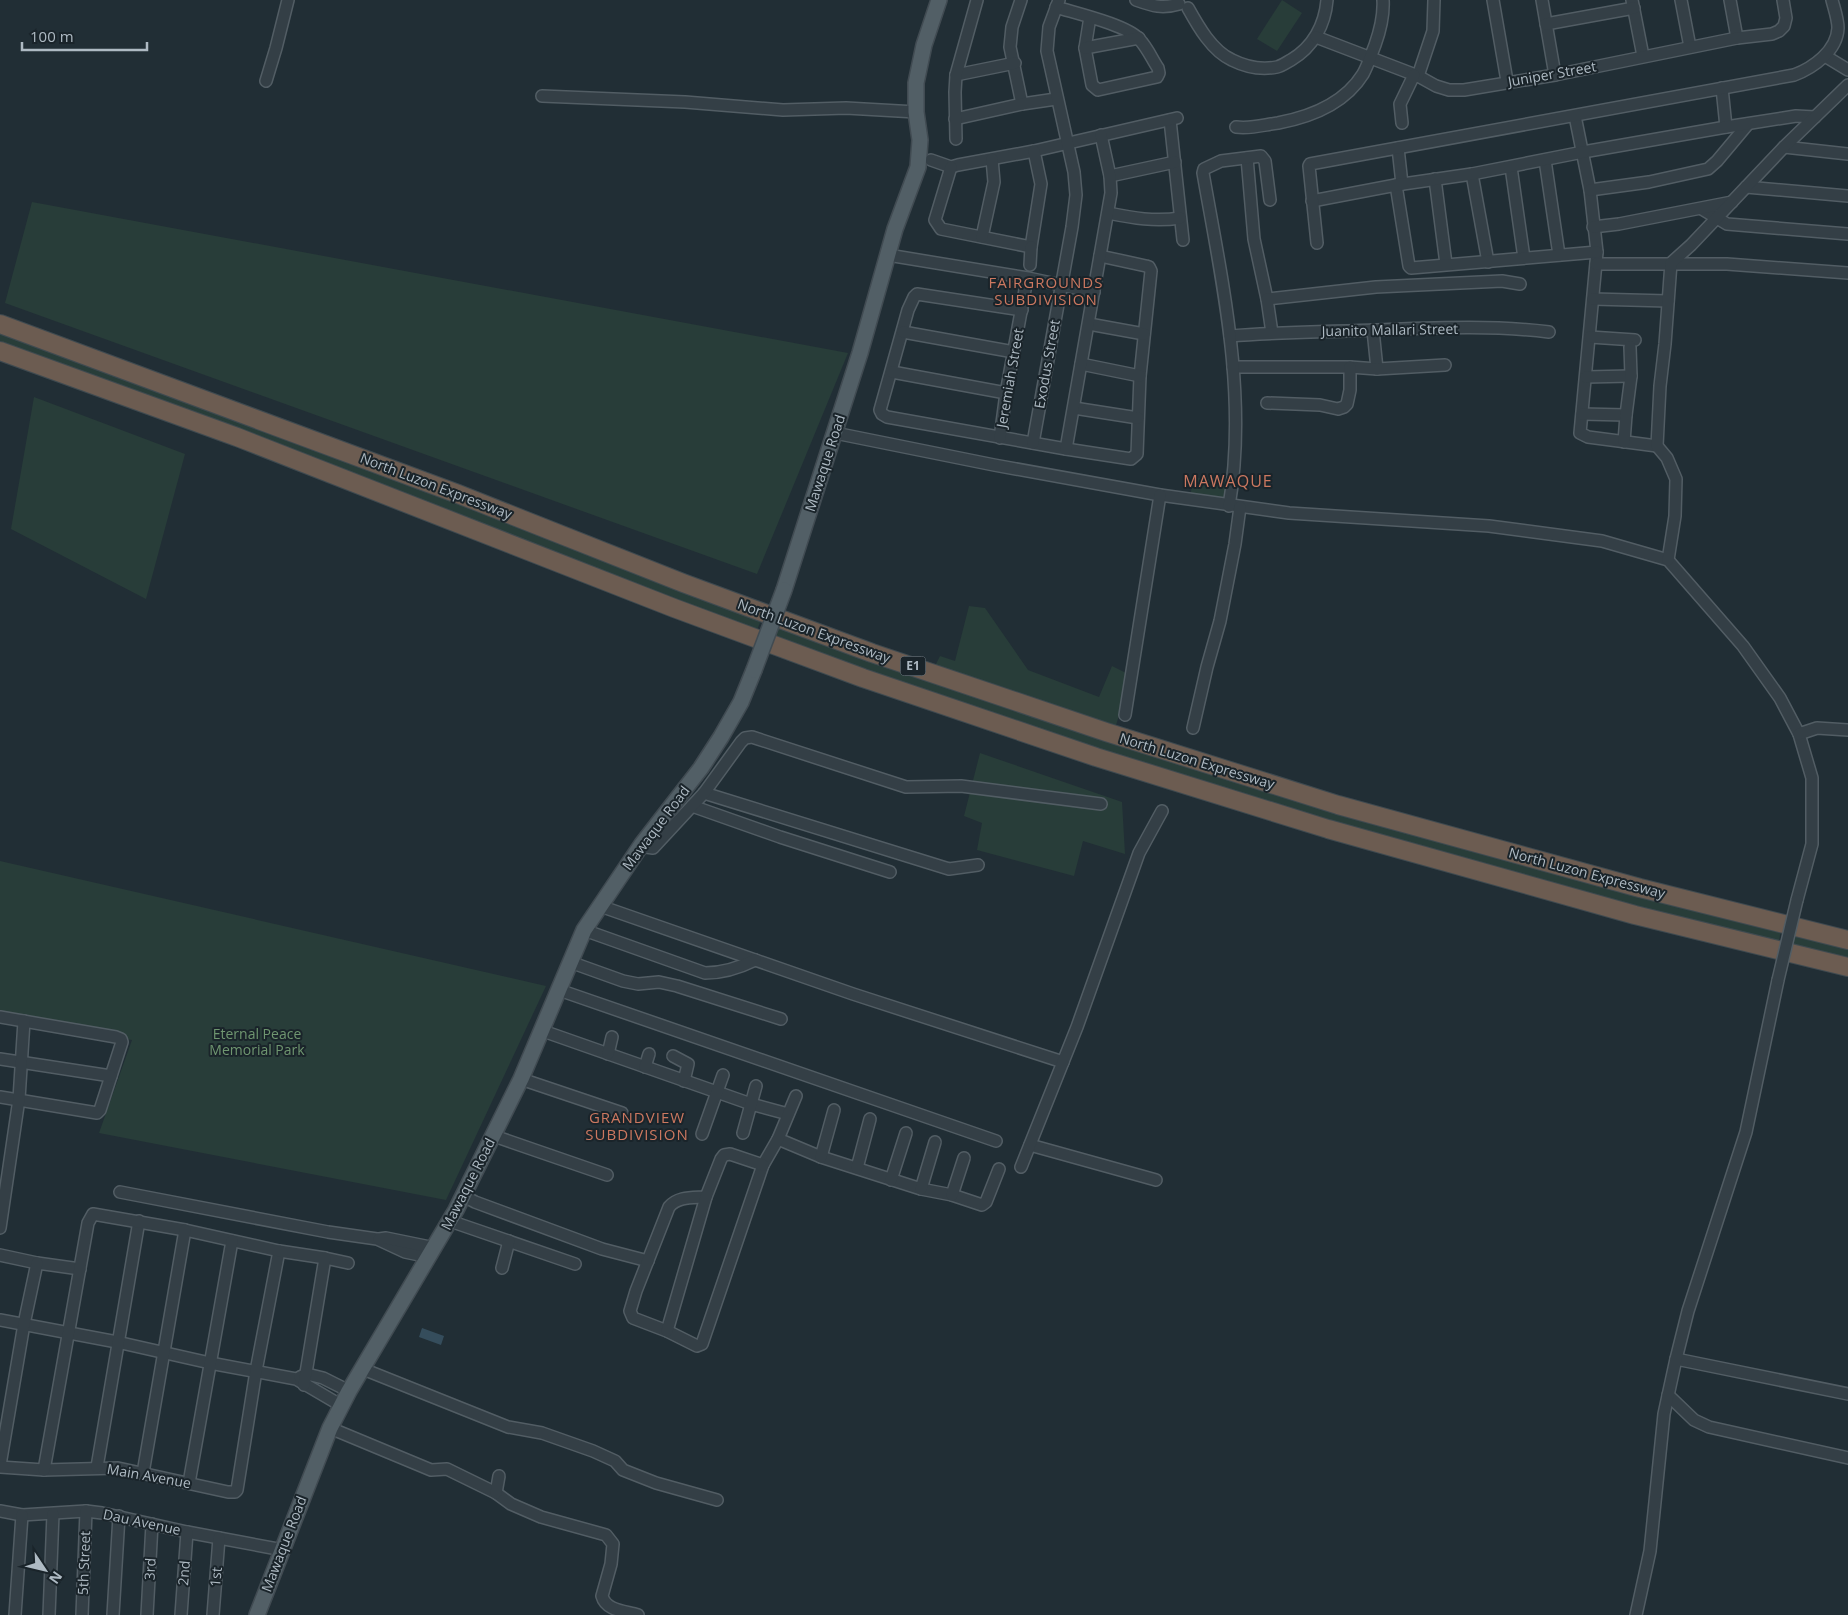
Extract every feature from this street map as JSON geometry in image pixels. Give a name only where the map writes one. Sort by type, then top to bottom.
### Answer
[{"type":"highway","name":"North Luzon Expressway","points":[[0,324],[458,494],[710,593],[872,653],[1106,732],[1357,810],[1640,888],[1848,940]]},
{"type":"highway","name":"North Luzon Expressway","points":[[0,351],[256,444],[674,608],[863,678],[1096,757],[1328,829],[1634,915],[1848,967]]},
{"type":"main road","name":"Mawaque Road","points":[[257,1615],[330,1428],[450,1220],[494,1136],[543,1031],[584,930],[642,844],[701,768],[741,702],[784,590],[835,433],[895,229],[918,167],[920,140],[916,112],[916,83],[922,51],[939,0]]},
{"type":"street","points":[[266,81],[288,0]]},
{"type":"street","points":[[956,139],[956,75],[977,0]]},
{"type":"street","points":[[1021,0],[1010,36],[1010,47],[1015,63],[1022,104]]},
{"type":"street","points":[[1136,0],[1167,8],[1185,3],[1203,33],[1231,60],[1260,68],[1279,67],[1297,56],[1316,37],[1326,12],[1327,0]]},
{"type":"street","points":[[1236,127],[1247,129],[1301,118],[1321,110],[1338,100],[1362,76],[1380,29],[1383,0]]},
{"type":"street","points":[[1402,123],[1400,104],[1416,75],[1433,31],[1434,0]]},
{"type":"street","points":[[1492,0],[1507,82]]},
{"type":"street","points":[[1542,0],[1555,75]]},
{"type":"street","points":[[1681,0],[1690,47]]},
{"type":"street","points":[[1730,0],[1737,38]]},
{"type":"street","name":"Juniper Street","points":[[1316,37],[1416,75],[1436,86],[1448,90],[1464,90],[1555,75],[1737,38],[1772,34],[1779,32],[1784,26],[1786,18],[1783,0]]},
{"type":"street","points":[[1317,243],[1310,164],[1794,75],[1808,70],[1825,56],[1835,38],[1838,27],[1832,0]]},
{"type":"street","points":[[1057,4],[1128,31],[1139,38],[1158,68],[1159,73],[1156,76],[1098,90],[1092,85],[1084,48],[1090,17]]},
{"type":"street","name":"Exodus Street","points":[[1033,443],[1076,195],[1068,142],[1056,98],[1047,51],[1049,27],[1057,4]]},
{"type":"street","points":[[1546,24],[1633,4],[1644,56]]},
{"type":"street","points":[[1084,48],[1139,38]]},
{"type":"street","points":[[1825,56],[1848,70]]},
{"type":"street","points":[[956,75],[1015,63]]},
{"type":"street","points":[[1668,560],[1675,516],[1676,479],[1667,458],[1657,446],[1660,386],[1671,263],[1718,218],[1815,116],[1848,85]]},
{"type":"street","points":[[1722,88],[1726,127]]},
{"type":"street","points":[[542,96],[685,102],[782,110],[846,108],[916,112]]},
{"type":"street","points":[[956,119],[1056,98]]},
{"type":"street","points":[[1575,116],[1590,190],[1597,252],[1580,433],[1583,436],[1657,446]]},
{"type":"street","points":[[1312,202],[1399,184],[1472,174],[1726,127],[1796,116],[1815,116]]},
{"type":"street","points":[[931,160],[951,166],[1034,151],[1174,119],[1175,162],[1182,240]]},
{"type":"street","points":[[1590,190],[1648,182],[1708,169],[1748,124]]},
{"type":"street","points":[[1066,449],[1108,213],[1110,176],[1101,135]]},
{"type":"street","points":[[1398,148],[1399,184],[1409,266],[1414,268],[1597,252]]},
{"type":"street","points":[[1784,148],[1848,154]]},
{"type":"street","points":[[1030,265],[1041,184],[1034,151]]},
{"type":"street","points":[[1192,728],[1220,621],[1235,544],[1233,367],[1230,336],[1203,173],[1207,166],[1214,164],[1264,157],[1270,200]]},
{"type":"street","points":[[982,237],[994,182],[992,158]]},
{"type":"street","points":[[1247,158],[1254,239],[1272,332]]},
{"type":"street","points":[[1545,160],[1559,255]]},
{"type":"street","points":[[1110,176],[1175,162]]},
{"type":"street","points":[[951,166],[935,220],[937,225],[941,229],[1031,247]]},
{"type":"street","points":[[1511,167],[1524,258]]},
{"type":"street","points":[[1472,174],[1488,262]]},
{"type":"street","points":[[1435,180],[1446,264]]},
{"type":"street","points":[[1746,187],[1848,196]]},
{"type":"street","points":[[1593,227],[1619,224],[1732,202]]},
{"type":"street","points":[[1702,208],[1727,224],[1848,234]]},
{"type":"street","points":[[1108,213],[1138,219],[1163,221],[1180,218]]},
{"type":"street","points":[[888,255],[1094,292]]},
{"type":"street","points":[[1022,310],[921,293],[914,297],[880,410],[882,414],[887,417],[1000,438],[1131,459],[1137,454],[1140,376],[1151,271],[1149,267],[1100,256]]},
{"type":"street","points":[[1596,264],[1726,264],[1848,273]]},
{"type":"street","points":[[1267,299],[1376,287],[1502,281],[1520,284]]},
{"type":"street","name":"Jeremiah Street","points":[[1000,438],[1006,393],[1025,290]]},
{"type":"street","points":[[1593,299],[1668,301]]},
{"type":"street","points":[[1089,324],[1144,334]]},
{"type":"street","name":"Juanito Mallari Street","points":[[1230,336],[1272,332],[1372,330],[1520,329],[1549,332]]},
{"type":"street","points":[[1372,330],[1377,369]]},
{"type":"street","points":[[903,332],[1014,352]]},
{"type":"street","points":[[1590,336],[1633,344],[1632,376],[1624,442]]},
{"type":"street","points":[[1081,364],[1140,376]]},
{"type":"street","points":[[1233,367],[1350,367],[1377,369],[1445,366]]},
{"type":"street","points":[[1267,403],[1320,405],[1338,409],[1344,407],[1348,404],[1350,367]]},
{"type":"street","points":[[892,372],[1006,393]]},
{"type":"street","points":[[1586,377],[1632,376]]},
{"type":"street","points":[[1074,408],[1138,418]]},
{"type":"street","points":[[1582,414],[1626,414]]},
{"type":"street","points":[[835,433],[994,465],[1235,507],[1290,513],[1490,526],[1602,541],[1668,560],[1742,646],[1780,698],[1799,734],[1812,778],[1812,844],[1796,900],[1746,1132],[1688,1311],[1676,1359],[1664,1414],[1650,1551],[1636,1615]]},
{"type":"street","points":[[1125,715],[1160,495]]},
{"type":"street","points":[[1799,734],[1817,728],[1848,730]]},
{"type":"street","points":[[642,844],[653,848],[704,793],[741,742],[745,738],[752,737],[906,786],[961,786],[1101,804]]},
{"type":"street","points":[[704,793],[949,870],[978,865]]},
{"type":"street","points":[[692,806],[780,837],[890,872]]},
{"type":"street","points":[[1022,1167],[1063,1062],[1139,853],[1162,811]]},
{"type":"street","points":[[600,906],[956,1028],[1063,1062]]},
{"type":"street","points":[[584,930],[705,973],[723,972],[744,966],[755,960]]},
{"type":"street","points":[[570,962],[623,981],[638,984],[658,982],[677,986],[781,1019]]},
{"type":"street","points":[[559,990],[996,1141]]},
{"type":"street","points":[[0,1017],[116,1036],[121,1039],[120,1049],[100,1110],[97,1113],[0,1097]]},
{"type":"street","points":[[0,1228],[20,1099],[24,1022]]},
{"type":"street","points":[[543,1031],[716,1092],[788,1114]]},
{"type":"street","points":[[608,1054],[612,1037]]},
{"type":"street","points":[[645,1067],[649,1054]]},
{"type":"street","points":[[673,1056],[688,1064],[684,1081]]},
{"type":"street","points":[[0,1059],[111,1076]]},
{"type":"street","points":[[702,1134],[723,1075]]},
{"type":"street","points":[[521,1079],[622,1113]]},
{"type":"street","points":[[743,1133],[756,1086]]},
{"type":"street","points":[[706,1197],[679,1199],[669,1207],[636,1291],[630,1315],[697,1346],[702,1344],[763,1165],[778,1139],[796,1096]]},
{"type":"street","points":[[821,1157],[834,1110]]},
{"type":"street","points":[[857,1168],[870,1119]]},
{"type":"street","points":[[891,1180],[906,1133]]},
{"type":"street","points":[[494,1136],[607,1175]]},
{"type":"street","points":[[778,1139],[821,1157],[891,1180],[985,1204],[999,1168]]},
{"type":"street","points":[[921,1189],[935,1142]]},
{"type":"street","points":[[1030,1145],[1156,1180]]},
{"type":"street","points":[[667,1331],[706,1197],[721,1159],[724,1155],[730,1154],[763,1165]]},
{"type":"street","points":[[952,1195],[964,1158]]},
{"type":"street","points":[[120,1192],[328,1232],[377,1239],[405,1252],[432,1252]]},
{"type":"street","points":[[462,1195],[602,1249],[648,1261]]},
{"type":"street","points":[[44,1470],[70,1333],[88,1223],[93,1214],[139,1221],[279,1251],[348,1263]]},
{"type":"street","points":[[450,1220],[575,1264]]},
{"type":"street","points":[[97,1467],[139,1221]]},
{"type":"street","points":[[143,1473],[185,1230]]},
{"type":"street","points":[[189,1483],[232,1241]]},
{"type":"street","points":[[502,1268],[509,1241]]},
{"type":"street","points":[[256,1371],[279,1251]]},
{"type":"street","points":[[0,1255],[80,1269]]},
{"type":"street","points":[[302,1379],[325,1258]]},
{"type":"street","points":[[0,1466],[24,1324],[37,1262]]},
{"type":"street","points":[[0,1320],[117,1342],[210,1363],[302,1379],[323,1378],[350,1391]]},
{"type":"street","points":[[1676,1359],[1848,1394]]},
{"type":"street","points":[[363,1369],[508,1427],[542,1433],[593,1451],[615,1461],[624,1470],[656,1483],[717,1500]]},
{"type":"street","name":"Main Avenue","points":[[0,1466],[44,1470],[97,1467],[118,1468],[232,1493],[237,1490],[256,1371]]},
{"type":"street","points":[[302,1379],[342,1406]]},
{"type":"street","points":[[1668,1395],[1694,1420],[1708,1426],[1848,1458]]},
{"type":"street","points":[[330,1428],[431,1470],[444,1469],[454,1472],[496,1493],[511,1504],[541,1517],[606,1535],[613,1544],[602,1596],[607,1605],[612,1608],[638,1615]]},
{"type":"street","points":[[496,1493],[499,1476]]},
{"type":"street","name":"Dau Avenue","points":[[0,1510],[22,1514],[86,1511],[119,1516],[187,1532],[282,1550]]},
{"type":"street","name":"5th Street","points":[[82,1615],[86,1511]]},
{"type":"street","points":[[15,1615],[22,1514]]},
{"type":"street","points":[[48,1615],[53,1514]]},
{"type":"street","points":[[114,1615],[119,1516]]},
{"type":"street","name":"3rd","points":[[147,1615],[152,1524]]},
{"type":"street","name":"2nd","points":[[180,1615],[187,1532]]},
{"type":"street","name":"1st","points":[[213,1615],[219,1538]]},
{"type":"green space","points":[[1282,0],[1302,13],[1277,51],[1257,39]]},
{"type":"green space","points":[[32,202],[848,353],[757,574],[5,303]]},
{"type":"green space","points":[[0,330],[763,616],[756,632],[0,345]]},
{"type":"green space","points":[[34,397],[185,454],[146,599],[11,529]]},
{"type":"green space","points":[[1193,477],[1229,482],[1226,503],[1190,499]]},
{"type":"green space","points":[[969,606],[985,608],[1028,670],[1099,697],[1112,666],[1132,676],[1116,725],[934,668],[940,656],[955,661]]},
{"type":"green space","points":[[774,620],[856,651],[1781,931],[1778,945],[1601,898],[1221,791],[767,636]]},
{"type":"green space","points":[[980,753],[1122,802],[1125,854],[1083,841],[1074,876],[977,850],[982,823],[964,816]]},
{"type":"green space","name":"Eternal Peace Memorial Park","points":[[0,861],[546,986],[446,1200],[99,1133],[132,1040],[0,1016]]},
{"type":"green space","points":[[1794,934],[1848,946],[1848,962],[1790,948]]},
{"type":"water","points":[[422,1328],[444,1336],[441,1345],[419,1337]]},
{"type":"district","name":"FAIRGROUNDS SUBDIVISION","points":[[1046,292]]},
{"type":"district","name":"MAWAQUE","points":[[1228,481]]},
{"type":"district","name":"GRANDVIEW SUBDIVISION","points":[[637,1126]]}]
